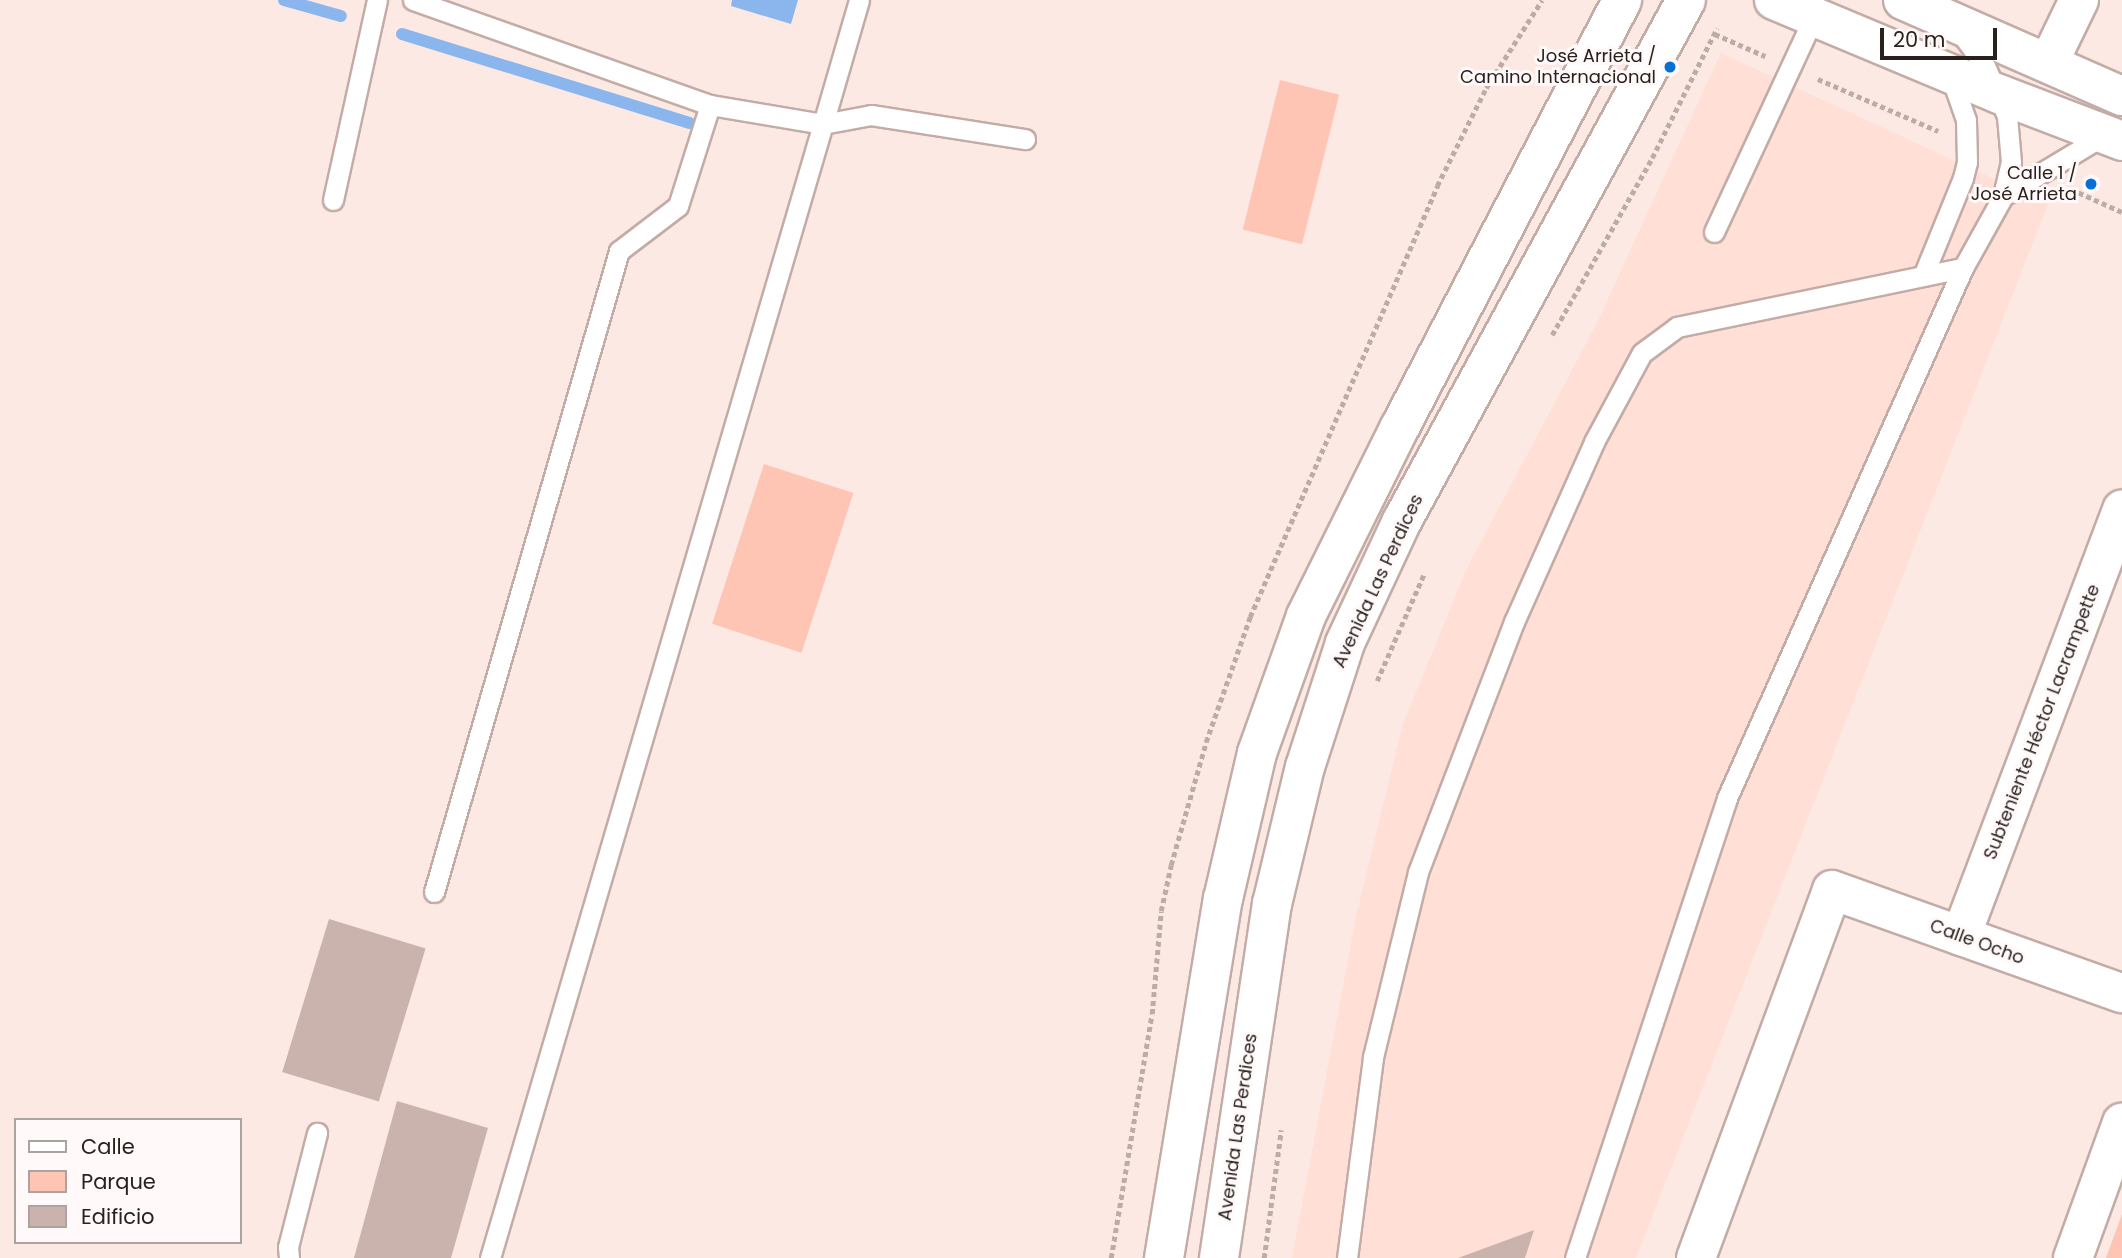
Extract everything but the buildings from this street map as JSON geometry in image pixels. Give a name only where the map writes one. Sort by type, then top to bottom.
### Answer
[{"type":"main road","points":[[1164,1258],[1223,899],[1257,753],[1306,615],[1400,427],[1622,0]]},
{"type":"main road","points":[[1774,0],[1949,74],[2113,138]]},
{"type":"main road","points":[[1903,0],[2122,96]]},
{"type":"main road","points":[[2049,62],[2079,0]]},
{"type":"main road","name":"Avenida Las Perdices","points":[[1219,1258],[1272,904],[1305,766],[1345,643],[1402,521],[1681,8]]},
{"type":"main road","name":"Subteniente Héctor Lacrampette","points":[[1961,936],[2122,509]]},
{"type":"main road","name":"Calle Ocho","points":[[1696,1258],[1832,890],[2122,993]]},
{"type":"main road","points":[[2073,1258],[2122,1122]]},
{"type":"lane","points":[[333,200],[377,0]]},
{"type":"lane","points":[[413,0],[710,105],[823,124],[871,115],[1024,139]]},
{"type":"lane","points":[[490,1258],[859,0]]},
{"type":"lane","points":[[1714,232],[1814,17]]},
{"type":"lane","points":[[1575,1258],[1727,798],[1963,268],[2003,196],[2011,162],[2011,139],[1999,94],[1985,66],[1946,17]]},
{"type":"lane","points":[[1923,276],[1963,178],[1968,144],[1966,120],[1949,74]]},
{"type":"lane","points":[[434,892],[619,251],[678,206],[710,105]]},
{"type":"lane","points":[[2003,196],[2039,174],[2113,138]]},
{"type":"lane","points":[[1347,1258],[1373,1057],[1418,872],[1514,622],[1594,442],[1642,353],[1677,327],[1963,268]]},
{"type":"lane","points":[[289,1258],[288,1247],[317,1133]]},
{"type":"path","points":[[1681,8],[1716,35],[1968,144]]},
{"type":"path","points":[[1549,340],[1652,158],[1716,35],[1718,23]]},
{"type":"path","points":[[2039,174],[2122,212]]},
{"type":"path","points":[[1375,686],[1430,562]]},
{"type":"path","points":[[1264,1258],[1281,1129]]},
{"type":"shaded area","points":[[1721,53],[2048,204],[1636,1258],[1292,1258],[1357,912],[1403,724],[1466,570],[1596,325]]},
{"type":"green space","points":[[1280,80],[1339,95],[1302,244],[1243,229]]},
{"type":"green space","points":[[764,464],[853,493],[801,653],[712,624]]},
{"type":"green space","points":[[2122,1214],[2122,1258],[2106,1258]]},
{"type":"water","points":[[732,0],[798,0],[791,24],[731,6]]},
{"type":"waterway","points":[[284,0],[341,16]]},
{"type":"waterway","points":[[402,34],[690,123]]},
{"type":"place","name":"José Arrieta / Camino Internacional","points":[[1670,67]]},
{"type":"place","name":"Calle 1 / José Arrieta","points":[[2091,184]]}]
